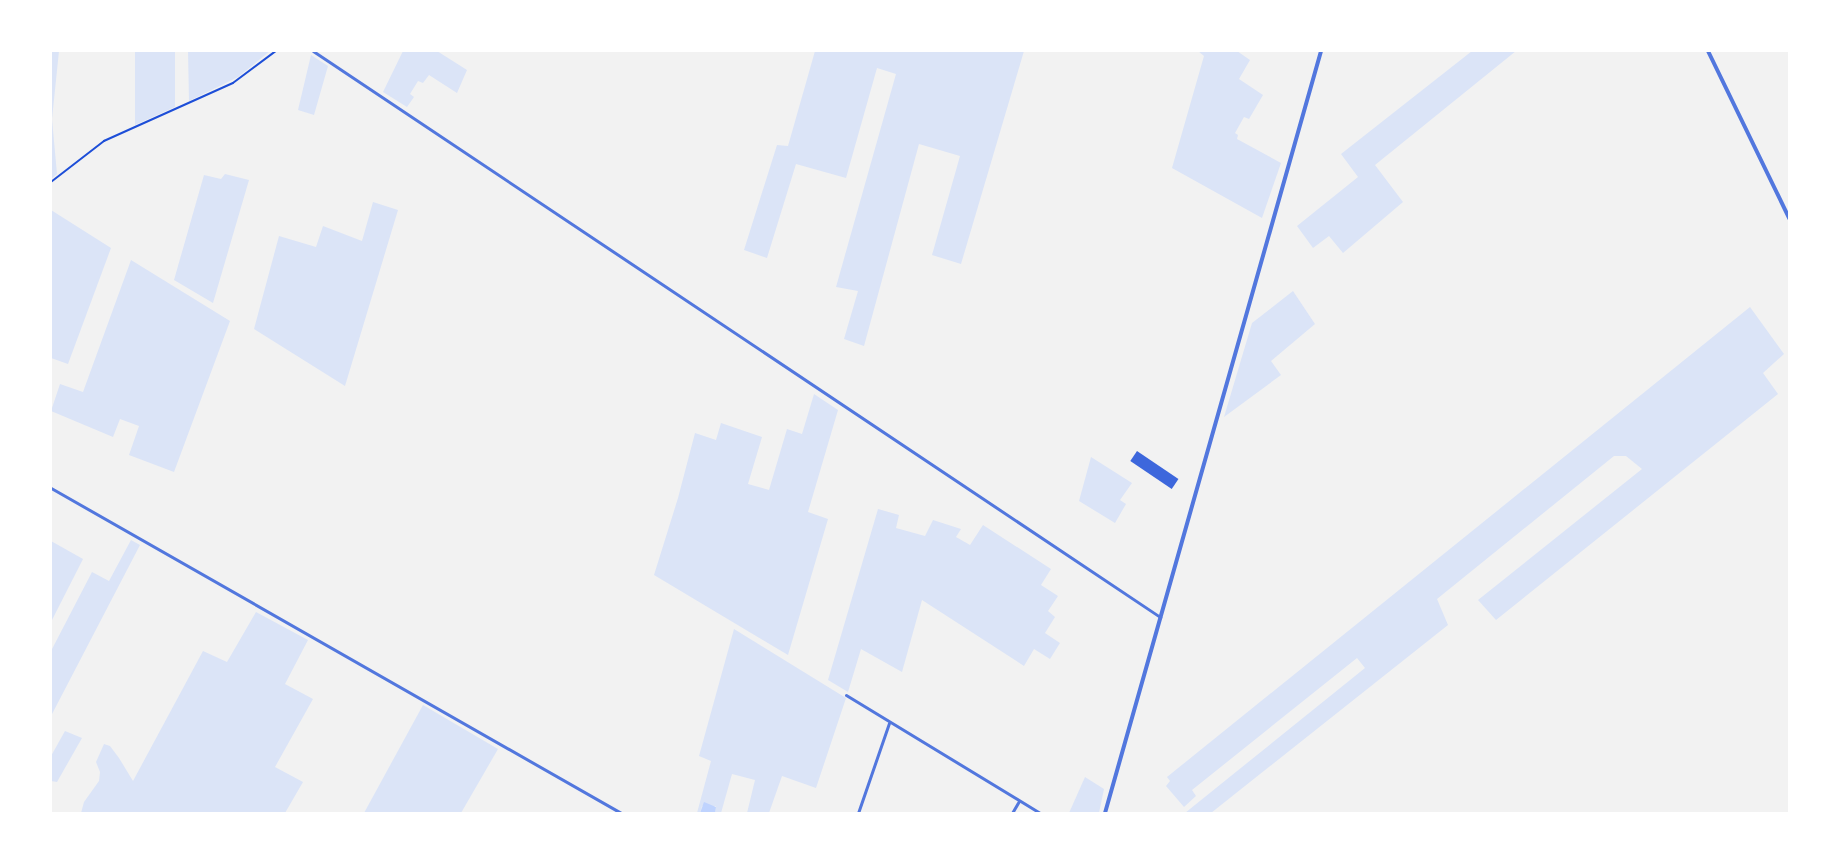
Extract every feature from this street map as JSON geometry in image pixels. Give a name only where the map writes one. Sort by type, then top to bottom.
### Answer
[{"type":"street","points":[[313,51],[1160,617]]},
{"type":"street","points":[[1105,813],[1321,51]]},
{"type":"street","points":[[1708,51],[1789,218]]},
{"type":"street","points":[[51,488],[621,813]]},
{"type":"street","points":[[846,695],[1040,813]]},
{"type":"street","points":[[858,813],[889,723]]},
{"type":"street","points":[[1012,813],[1019,801]]},
{"type":"path","points":[[51,182],[104,141],[233,83],[276,51]]},
{"type":"shaded area","points":[[51,51],[59,51],[52,119],[57,174],[51,179]]},
{"type":"shaded area","points":[[135,51],[175,51],[175,107],[135,125]]},
{"type":"shaded area","points":[[188,51],[270,51],[238,77],[189,101]]},
{"type":"shaded area","points":[[403,51],[437,51],[467,70],[457,93],[429,75],[423,83],[418,81],[410,94],[414,97],[407,107],[383,92]]},
{"type":"shaded area","points":[[815,51],[1024,51],[961,264],[932,255],[960,156],[919,144],[864,346],[844,339],[858,291],[836,287],[896,74],[877,68],[846,178],[796,164],[767,258],[744,250],[777,145],[788,146]]},
{"type":"shaded area","points":[[1198,51],[1237,51],[1250,60],[1239,79],[1263,95],[1249,119],[1244,117],[1235,133],[1238,135],[1237,139],[1281,163],[1262,218],[1172,168],[1204,56]]},
{"type":"shaded area","points":[[1472,51],[1516,51],[1375,165],[1403,202],[1343,253],[1329,236],[1313,248],[1297,226],[1358,177],[1341,154]]},
{"type":"shaded area","points":[[311,55],[328,66],[314,115],[298,110]]},
{"type":"shaded area","points":[[225,174],[249,180],[213,303],[174,280],[204,175],[221,179]]},
{"type":"shaded area","points":[[373,202],[398,210],[345,386],[254,329],[279,236],[316,247],[323,226],[362,241]]},
{"type":"shaded area","points":[[51,210],[111,248],[68,364],[51,358]]},
{"type":"shaded area","points":[[131,260],[230,321],[174,472],[129,455],[139,426],[120,419],[113,437],[51,411],[60,384],[83,392]]},
{"type":"shaded area","points":[[1293,291],[1315,324],[1271,361],[1281,375],[1224,417],[1252,323]]},
{"type":"shaded area","points":[[1750,307],[1784,354],[1763,373],[1778,394],[1496,620],[1478,600],[1642,469],[1626,456],[1614,456],[1437,599],[1448,625],[1211,813],[1185,813],[1365,668],[1357,658],[1192,790],[1196,796],[1184,807],[1166,786],[1170,781],[1167,777]]},
{"type":"shaded area","points":[[814,394],[838,410],[808,512],[828,519],[788,655],[654,575],[695,433],[716,440],[721,423],[762,437],[748,484],[769,490],[787,429],[802,434]]},
{"type":"shaded area","points":[[1091,457],[1132,483],[1120,500],[1126,504],[1115,523],[1079,501]]},
{"type":"shaded area","points":[[878,509],[899,515],[896,528],[925,536],[933,520],[961,529],[956,537],[970,545],[983,525],[1051,569],[1041,585],[1058,596],[1048,611],[1055,617],[1045,633],[1060,643],[1050,659],[1034,649],[1024,666],[922,600],[902,672],[861,649],[848,692],[828,680]]},
{"type":"shaded area","points":[[131,540],[140,545],[51,716],[51,651],[92,572],[109,581]]},
{"type":"shaded area","points":[[51,541],[83,559],[51,622]]},
{"type":"shaded area","points":[[256,612],[308,640],[285,684],[313,699],[275,767],[303,782],[285,813],[81,813],[84,802],[99,781],[100,772],[96,762],[104,744],[110,746],[133,781],[203,651],[227,662]]},
{"type":"shaded area","points":[[734,629],[846,698],[816,788],[782,776],[769,813],[747,813],[755,780],[732,774],[721,813],[715,813],[716,806],[702,806],[700,813],[697,813],[711,761],[699,756]]},
{"type":"shaded area","points":[[423,705],[498,749],[461,813],[364,813]]},
{"type":"shaded area","points":[[65,731],[82,738],[57,782],[51,781],[51,756]]},
{"type":"shaded area","points":[[1085,777],[1104,789],[1099,813],[1069,813]]},
{"type":"water","points":[[704,802],[716,807],[715,813],[700,813]]},
{"type":"building","points":[[1137,451],[1178,479],[1172,489],[1130,461]]}]
